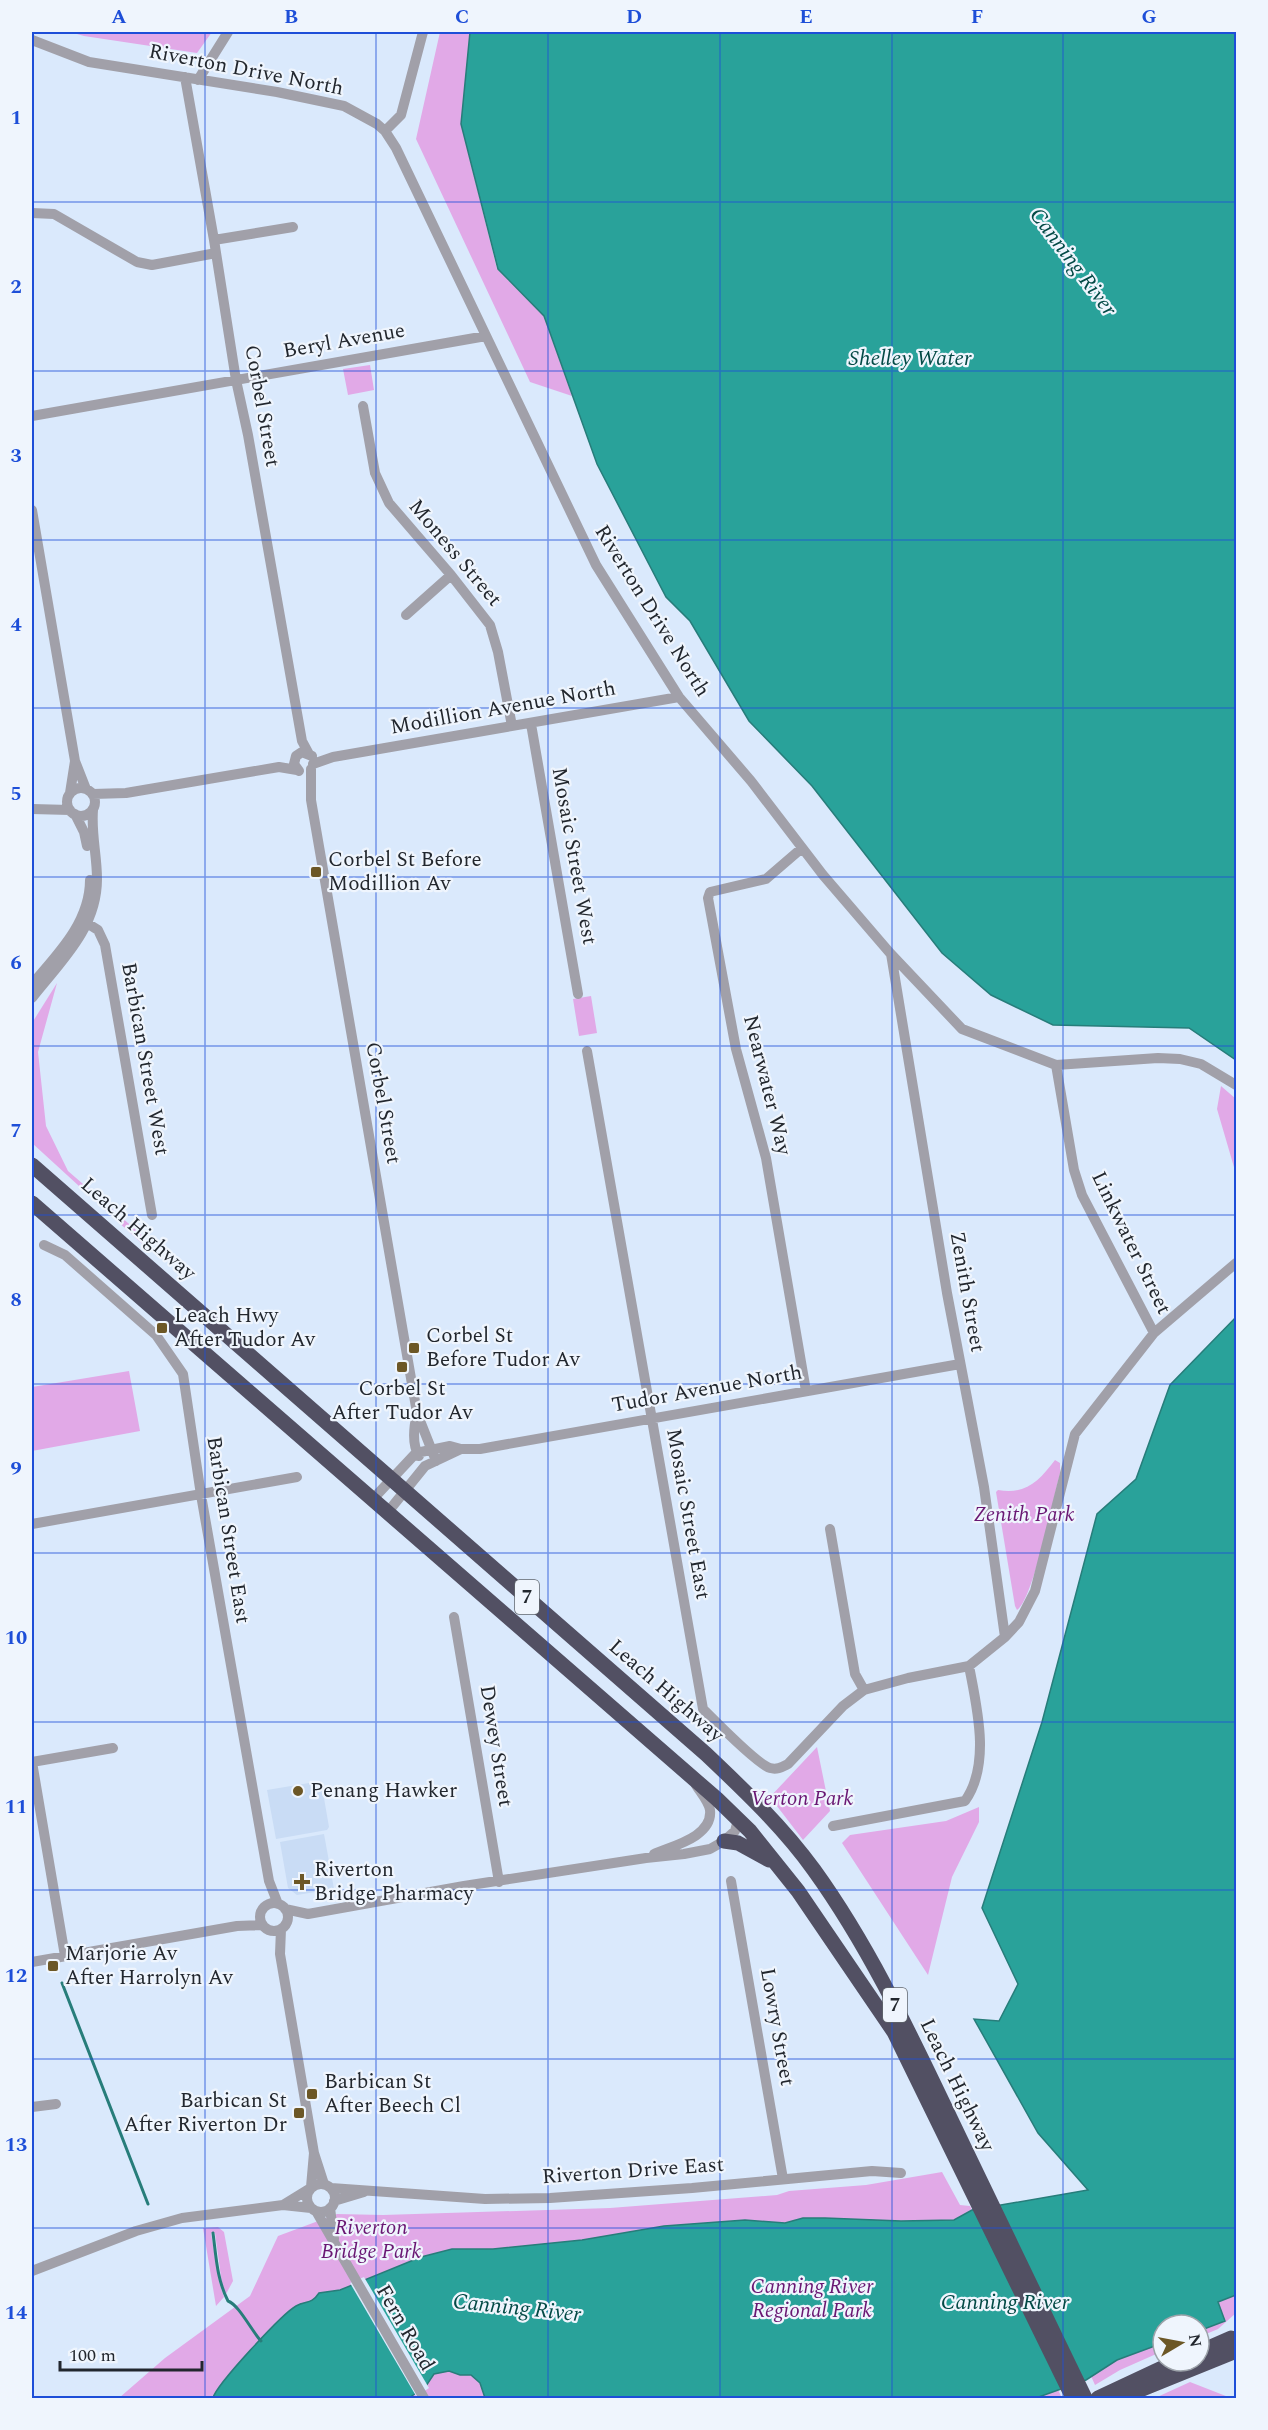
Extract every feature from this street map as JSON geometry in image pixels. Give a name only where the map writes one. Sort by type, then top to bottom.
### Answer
[{"type":"highway","name":"Leach Highway","points":[[32,1165],[732,1778],[764,1810],[813,1869],[851,1927],[907,2030],[959,2151],[1073,2398]]},
{"type":"highway","name":"Leach Highway","points":[[32,1203],[692,1778],[738,1820],[779,1866],[843,1954],[894,2032],[959,2151],[1085,2398]]},
{"type":"highway","points":[[732,1778],[742,1803],[738,1820]]},
{"type":"highway","points":[[724,1841],[738,1843],[779,1866]]},
{"type":"highway","points":[[1211,2350],[1235,2347]]},
{"type":"highway","points":[[1120,2398],[1235,2347]]},
{"type":"highway","points":[[1098,2398],[1151,2373]]},
{"type":"street","points":[[198,80],[228,32]]},
{"type":"street","points":[[385,131],[401,115],[423,32]]},
{"type":"street","name":"Riverton Drive North","points":[[32,40],[89,62],[277,92],[344,106],[385,131],[396,148],[596,565],[679,698],[751,781],[802,848],[890,952],[962,1029],[1056,1065],[1158,1058],[1180,1059],[1201,1064],[1236,1085]]},
{"type":"street","name":"Corbel Street","points":[[185,77],[417,1413],[433,1448],[431,1463]]},
{"type":"street","points":[[32,213],[54,214],[137,262],[152,265],[216,254]]},
{"type":"street","points":[[214,240],[293,227]]},
{"type":"street","name":"Beryl Avenue","points":[[32,416],[486,336]]},
{"type":"street","name":"Moness Street","points":[[363,406],[375,473],[389,503],[451,575],[489,625],[498,652],[512,726]]},
{"type":"street","points":[[32,510],[75,761],[71,804],[84,832],[90,869],[90,888],[85,921],[32,984]]},
{"type":"street","points":[[406,615],[451,575]]},
{"type":"street","name":"Modillion Avenue North","points":[[89,791],[126,793],[679,698]]},
{"type":"street","name":"Mosaic Street West","points":[[531,724],[578,994]]},
{"type":"street","points":[[32,998],[54,973],[85,921],[96,895],[97,878],[91,829],[94,807],[75,761]]},
{"type":"street","points":[[71,804],[77,789],[89,791]]},
{"type":"street","name":"Modillion Avenue North","points":[[94,807],[126,793]]},
{"type":"street","points":[[71,804],[83,816],[94,807]]},
{"type":"street","points":[[32,808],[71,804]]},
{"type":"street","name":"Nearwater Way","points":[[802,848],[766,879],[710,892],[708,898],[736,1049],[766,1158],[806,1391]]},
{"type":"street","name":"Barbican Street West","points":[[85,921],[98,930],[105,945],[152,1215]]},
{"type":"street","name":"Zenith Street","points":[[890,952],[960,1364],[984,1487],[1005,1637]]},
{"type":"street","name":"Mosaic Street East","points":[[587,1051],[703,1709],[769,1768],[779,1769],[788,1764],[843,1706],[864,1690]]},
{"type":"street","name":"Linkwater Street","points":[[1056,1065],[1074,1170],[1082,1196],[1154,1333]]},
{"type":"street","name":"Barbican Street East","points":[[44,1245],[65,1255],[156,1335],[171,1353],[183,1374],[201,1495],[269,1881],[281,1907]]},
{"type":"street","points":[[830,1529],[855,1674],[864,1690],[969,1666],[1005,1637],[1019,1622],[1035,1591],[1075,1434],[1154,1333],[1236,1263]]},
{"type":"street","name":"Tudor Avenue North","points":[[372,1500],[416,1453],[433,1448],[450,1446],[461,1449],[480,1449],[960,1364]]},
{"type":"street","name":"Corbel Street","points":[[416,1453],[414,1428],[417,1413]]},
{"type":"street","name":"Tudor Avenue North","points":[[387,1513],[431,1463],[461,1449]]},
{"type":"street","points":[[416,1453],[431,1463]]},
{"type":"street","points":[[32,1524],[297,1478]]},
{"type":"street","name":"Dewey Street","points":[[454,1617],[499,1882]]},
{"type":"street","points":[[833,1826],[965,1801],[973,1790],[977,1775],[980,1741],[969,1666]]},
{"type":"street","points":[[65,1956],[32,1762],[113,1748]]},
{"type":"street","points":[[646,1858],[692,1838],[707,1825],[710,1808],[692,1778]]},
{"type":"street","points":[[282,1928],[308,1914],[424,1893],[710,1849],[735,1831],[738,1820]]},
{"type":"street","name":"Barbican Street East","points":[[264,1919],[269,1881]]},
{"type":"street","name":"Lowry Street","points":[[731,1881],[783,2179]]},
{"type":"street","points":[[280,1954],[264,1919],[271,1904],[308,1914]]},
{"type":"street","points":[[281,1907],[287,1920],[282,1928],[280,1954],[314,2153],[328,2186],[332,2204]]},
{"type":"street","points":[[32,1962],[237,1926],[264,1919],[282,1928]]},
{"type":"street","points":[[32,2108],[56,2104]]},
{"type":"street","points":[[313,2209],[306,2196],[310,2188],[314,2153]]},
{"type":"street","name":"Riverton Drive East","points":[[283,2205],[310,2188],[328,2186],[485,2199],[550,2198],[872,2171],[901,2174]]},
{"type":"street","name":"Riverton Drive East","points":[[32,2271],[162,2223],[283,2205],[324,2212],[332,2204],[367,2191]]},
{"type":"street","name":"Fern Road","points":[[332,2204],[335,2245]]},
{"type":"street","name":"Fern Road","points":[[313,2209],[423,2397]]},
{"type":"shaded area","points":[[321,1781],[329,1827],[327,1830],[276,1839],[267,1790]]},
{"type":"shaded area","points":[[324,1834],[334,1889],[297,1895],[288,1888],[280,1842]]},
{"type":"green space","points":[[70,32],[212,32],[197,53]]},
{"type":"green space","points":[[440,32],[470,32],[461,124],[497,269],[544,316],[572,396],[530,382],[416,139]]},
{"type":"green space","points":[[370,365],[374,390],[348,395],[343,369]]},
{"type":"green space","points":[[57,983],[38,1052],[46,1126],[68,1171],[143,1236],[150,1251],[32,1143],[32,1023]]},
{"type":"green space","points":[[591,996],[597,1033],[579,1036],[573,999]]},
{"type":"green space","points":[[1221,1086],[1236,1099],[1236,1174],[1217,1109]]},
{"type":"green space","points":[[129,1371],[140,1431],[32,1451],[32,1387]]},
{"type":"green space","name":"Zenith Park","points":[[1055,1460],[1060,1463],[1060,1473],[1048,1524],[1030,1588],[1017,1610],[996,1492],[1016,1490],[1031,1485]]},
{"type":"green space","name":"Verton Park","points":[[817,1747],[830,1811],[803,1840],[770,1797]]},
{"type":"green space","points":[[979,1807],[979,1822],[952,1877],[928,1975],[842,1843],[850,1835],[946,1821]]},
{"type":"green space","name":"Canning River","points":[[942,2172],[960,2205],[970,2206],[1061,2396],[1058,2398],[119,2398],[165,2358],[250,2296],[278,2236],[337,2214],[383,2215],[610,2208],[777,2195],[789,2191],[866,2185]]},
{"type":"green space","points":[[218,2227],[224,2232],[233,2281],[226,2294],[222,2284],[215,2233],[211,2233],[219,2282],[224,2297],[216,2306],[203,2228]]},
{"type":"green space","points":[[1236,2295],[1236,2313],[1218,2329],[1211,2332],[1211,2326],[1225,2321],[1218,2302]]},
{"type":"green space","points":[[1151,2347],[1151,2356],[1120,2370],[1095,2385],[1091,2376],[1117,2360]]},
{"type":"green space","points":[[1190,2382],[1231,2398],[1155,2398]]},
{"type":"water","name":"Shelley Water","points":[[470,32],[1236,32],[1236,1060],[1189,1028],[1053,1025],[991,995],[942,953],[812,786],[749,721],[690,621],[666,597],[597,464],[544,316],[498,269],[461,124]]},
{"type":"water","points":[[1236,1317],[1236,2295],[1218,2302],[1225,2321],[1211,2326],[1211,2313],[1151,2313],[1151,2347],[1117,2360],[1086,2380],[1036,2398],[485,2398],[480,2383],[471,2375],[460,2375],[449,2371],[434,2374],[426,2386],[409,2398],[213,2398],[225,2379],[250,2350],[296,2306],[311,2301],[319,2293],[340,2290],[421,2257],[452,2249],[493,2249],[582,2240],[664,2226],[745,2220],[785,2223],[803,2218],[954,2220],[972,2210],[1088,2190],[1038,2133],[974,2019],[999,2021],[1018,1984],[982,1908],[1042,1722],[1097,1514],[1136,1479],[1170,1385]]},
{"type":"pier","points":[[364,2277],[429,2388],[416,2396],[350,2283]]},
{"type":"waterway","points":[[62,1983],[148,2204]]},
{"type":"waterway","points":[[213,2233],[224,2293],[261,2341]]},
{"type":"place","name":"Corbel St Before Modillion Av","points":[[316,872]]},
{"type":"place","name":"Leach Hwy After Tudor Av","points":[[162,1328]]},
{"type":"place","name":"Corbel St Before Tudor Av","points":[[414,1348]]},
{"type":"place","name":"Corbel St After Tudor Av","points":[[402,1367]]},
{"type":"place","name":"Penang Hawker","points":[[298,1791]]},
{"type":"place","name":"Riverton Bridge Pharmacy","points":[[302,1882]]},
{"type":"place","name":"Marjorie Av After Harrolyn Av","points":[[53,1966]]},
{"type":"place","name":"Barbican St After Beech Cl","points":[[312,2094]]},
{"type":"place","name":"Barbican St After Riverton Dr","points":[[299,2113]]},
{"type":"park label","name":"Riverton Bridge Park","points":[[371,2240]]},
{"type":"park label","name":"Canning River Regional Park","points":[[812,2299]]}]
